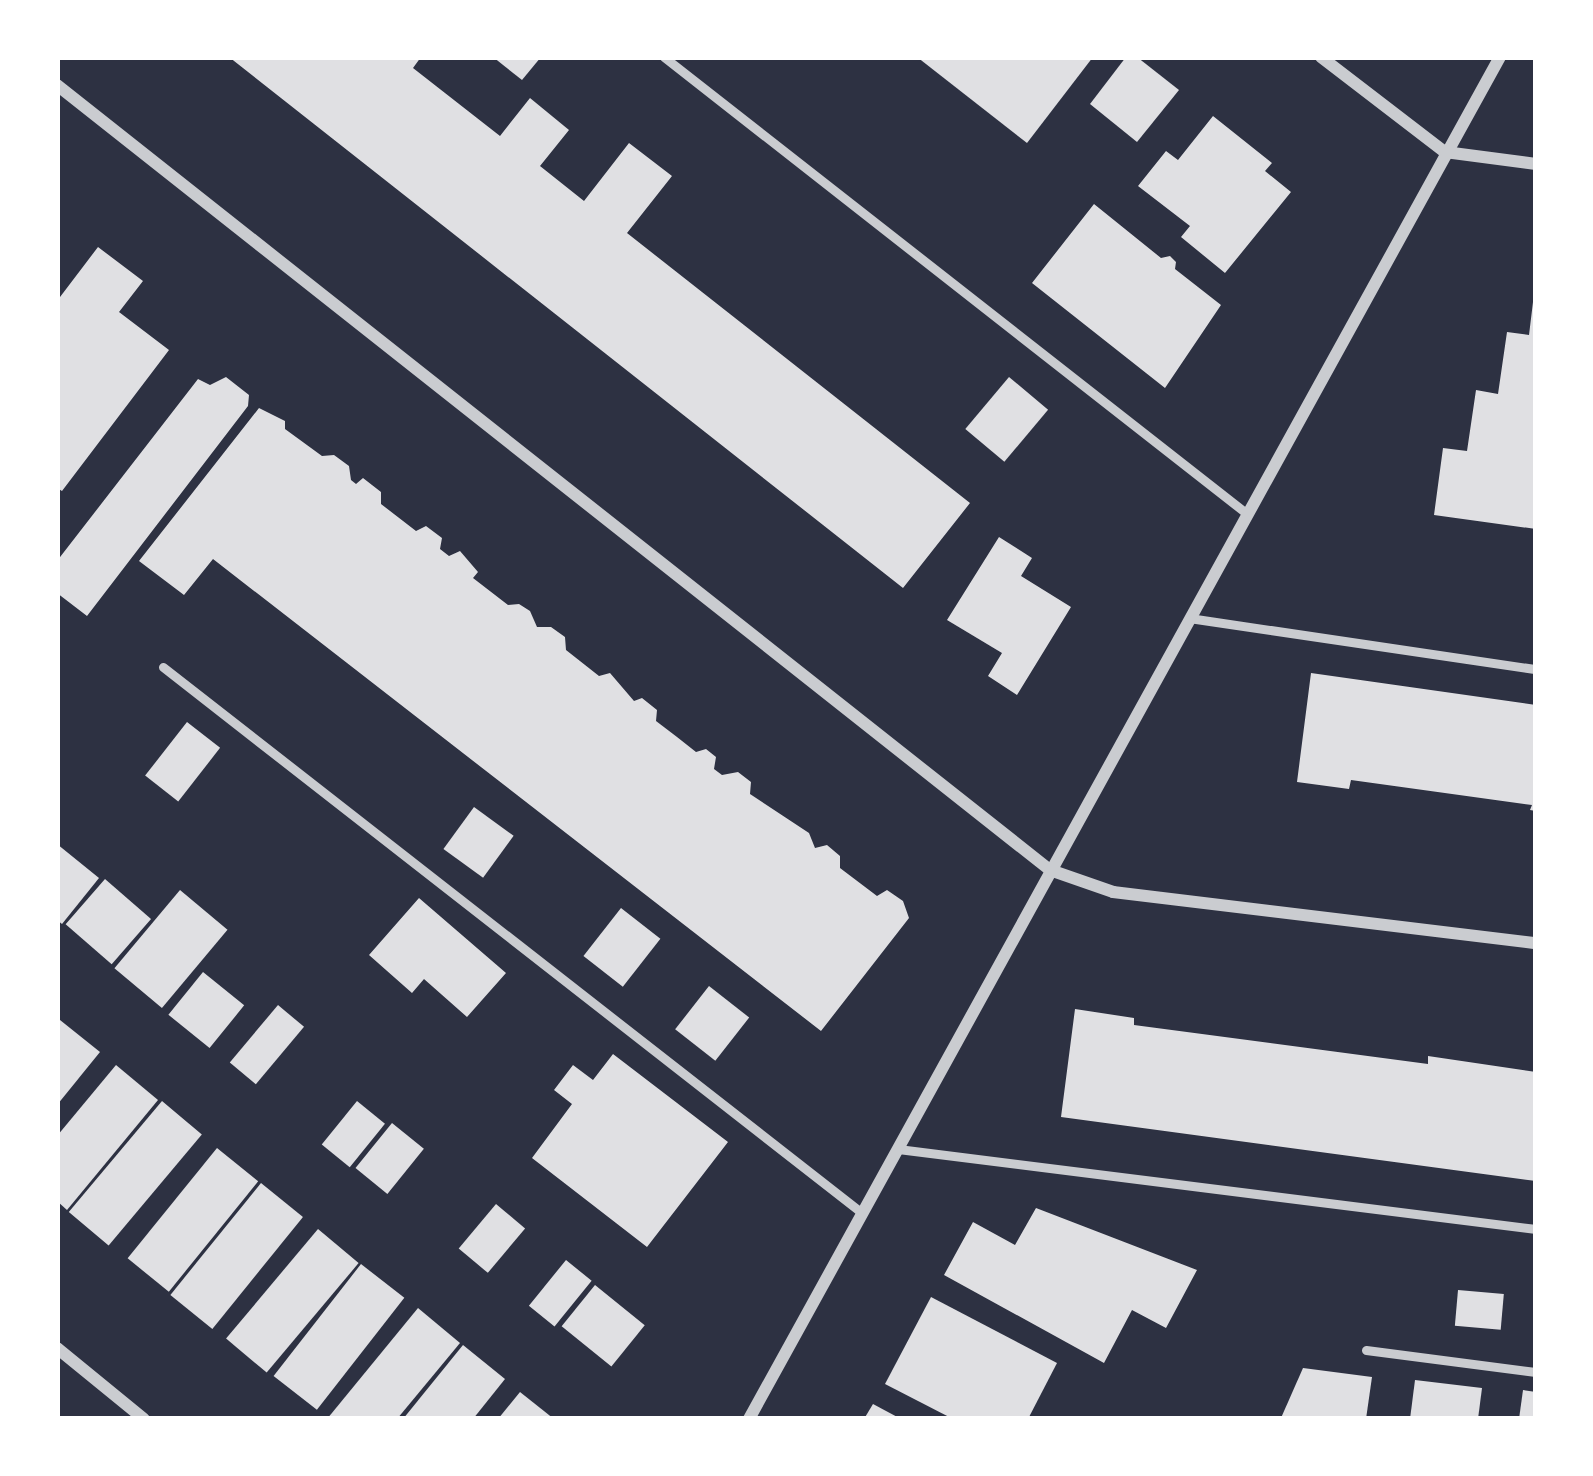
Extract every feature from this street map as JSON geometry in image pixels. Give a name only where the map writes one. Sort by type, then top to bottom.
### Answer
[{"type":"street","points":[[1321,57],[1445,152],[1536,164]]},
{"type":"street","points":[[749,1419],[1500,57]]},
{"type":"street","points":[[57,85],[1050,870],[1113,892],[1536,943]]},
{"type":"street","points":[[57,1348],[144,1419]]},
{"type":"lane","points":[[664,57],[1246,513]]},
{"type":"lane","points":[[1190,618],[1536,669]]},
{"type":"lane","points":[[163,667],[862,1213]]},
{"type":"lane","points":[[898,1149],[1536,1229]]},
{"type":"lane","points":[[1366,1349],[1536,1372]]},
{"type":"building","points":[[229,57],[421,57],[413,68],[500,136],[530,98],[569,130],[540,166],[584,201],[629,143],[672,176],[627,233],[970,503],[903,588]]},
{"type":"building","points":[[493,57],[541,57],[522,80]]},
{"type":"building","points":[[917,57],[1093,57],[1027,143]]},
{"type":"building","points":[[1126,57],[1137,57],[1179,90],[1137,142],[1090,104]]},
{"type":"building","points":[[1213,116],[1272,163],[1265,171],[1291,192],[1225,273],[1181,237],[1190,226],[1138,186],[1166,151],[1178,160]]},
{"type":"building","points":[[1094,204],[1161,258],[1170,256],[1175,269],[1221,305],[1165,388],[1032,283]]},
{"type":"building","points":[[98,247],[143,281],[119,312],[169,350],[62,491],[57,488],[57,301]]},
{"type":"building","points":[[1533,302],[1536,529],[1434,515],[1443,448],[1467,451],[1476,390],[1498,394],[1507,332],[1529,335]]},
{"type":"building","points":[[226,377],[249,395],[248,406],[87,616],[57,593],[57,561],[198,379],[210,385]]},
{"type":"building","points":[[1009,377],[1048,410],[1004,462],[965,429]]},
{"type":"building","points":[[259,408],[285,421],[285,429],[322,456],[334,455],[349,466],[351,480],[356,484],[363,478],[381,492],[381,504],[416,531],[426,526],[442,538],[440,549],[449,556],[460,551],[478,572],[473,578],[508,605],[519,604],[530,611],[537,627],[551,627],[565,637],[566,650],[599,676],[610,673],[634,701],[642,698],[657,710],[656,721],[696,752],[706,749],[716,757],[714,769],[722,775],[738,772],[751,782],[750,794],[809,833],[815,848],[827,845],[840,856],[840,868],[877,896],[887,890],[903,901],[909,918],[821,1031],[213,559],[184,595],[139,561]]},
{"type":"building","points":[[999,537],[1032,558],[1021,576],[1071,607],[1017,695],[988,676],[1002,653],[947,620]]},
{"type":"building","points":[[1311,673],[1536,705],[1536,811],[1530,810],[1532,805],[1351,780],[1349,789],[1297,782]]},
{"type":"building","points":[[187,722],[220,748],[178,801],[145,776]]},
{"type":"building","points":[[474,807],[514,836],[483,878],[443,849]]},
{"type":"building","points":[[57,844],[99,878],[62,924],[57,920]]},
{"type":"building","points":[[105,879],[151,919],[112,964],[66,924]]},
{"type":"building","points":[[180,890],[227,930],[162,1008],[114,968]]},
{"type":"building","points":[[419,898],[506,973],[467,1017],[424,979],[412,993],[369,955]]},
{"type":"building","points":[[621,908],[660,939],[623,987],[583,956]]},
{"type":"building","points":[[203,972],[244,1005],[210,1048],[168,1015]]},
{"type":"building","points":[[709,986],[749,1017],[715,1061],[675,1029]]},
{"type":"building","points":[[278,1005],[304,1027],[256,1084],[230,1062]]},
{"type":"building","points":[[1075,1009],[1134,1018],[1134,1025],[1428,1064],[1428,1056],[1536,1072],[1536,1181],[1061,1117]]},
{"type":"building","points":[[60,1020],[100,1052],[57,1105],[57,1024]]},
{"type":"building","points":[[613,1054],[728,1142],[647,1247],[532,1158],[572,1104],[554,1090],[573,1065],[593,1080]]},
{"type":"building","points":[[116,1065],[158,1100],[67,1210],[57,1201],[57,1136]]},
{"type":"building","points":[[162,1101],[202,1134],[109,1246],[69,1212]]},
{"type":"building","points":[[357,1101],[385,1124],[350,1167],[322,1145]]},
{"type":"building","points":[[392,1123],[424,1149],[387,1194],[355,1168]]},
{"type":"building","points":[[217,1148],[258,1181],[169,1292],[128,1258]]},
{"type":"building","points":[[261,1183],[303,1217],[212,1329],[170,1295]]},
{"type":"building","points":[[496,1204],[525,1228],[488,1273],[459,1248]]},
{"type":"building","points":[[1036,1208],[1197,1270],[1166,1328],[1132,1310],[1104,1363],[944,1275],[973,1222],[1015,1245]]},
{"type":"building","points":[[318,1229],[359,1263],[267,1373],[226,1339]]},
{"type":"building","points":[[566,1260],[592,1281],[555,1327],[529,1306]]},
{"type":"building","points":[[361,1264],[404,1298],[317,1410],[274,1376]]},
{"type":"building","points":[[595,1285],[645,1325],[611,1366],[562,1326]]},
{"type":"building","points":[[1458,1290],[1504,1294],[1501,1330],[1455,1326]]},
{"type":"building","points":[[931,1297],[1057,1363],[1028,1419],[953,1419],[885,1384]]},
{"type":"building","points":[[418,1308],[460,1343],[397,1419],[327,1419]]},
{"type":"building","points":[[463,1345],[505,1379],[473,1419],[403,1419]]},
{"type":"building","points":[[1303,1368],[1372,1377],[1366,1419],[1281,1418]]},
{"type":"building","points":[[1415,1380],[1482,1388],[1478,1419],[1410,1419]]},
{"type":"building","points":[[1523,1390],[1536,1392],[1536,1419],[1519,1419]]},
{"type":"building","points":[[520,1392],[554,1419],[498,1419]]},
{"type":"building","points":[[873,1404],[901,1419],[864,1419]]}]
